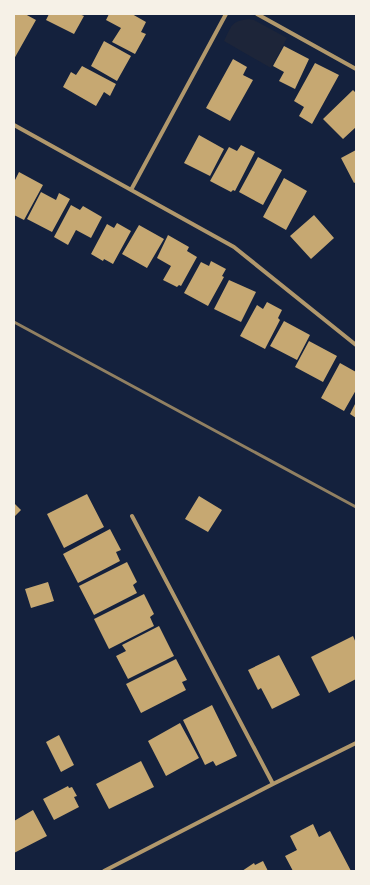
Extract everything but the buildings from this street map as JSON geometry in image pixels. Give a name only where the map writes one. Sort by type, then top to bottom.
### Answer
[{"type":"street","points":[[131,190],[226,14]]},
{"type":"street","points":[[258,14],[356,69]]},
{"type":"street","points":[[14,125],[234,247],[356,345]]},
{"type":"street","points":[[132,516],[273,784]]},
{"type":"street","points":[[104,871],[356,743]]},
{"type":"shaded area","points":[[249,19],[254,20],[287,38],[271,68],[224,41],[232,25],[238,21]]},
{"type":"railway","points":[[14,322],[356,507]]}]
